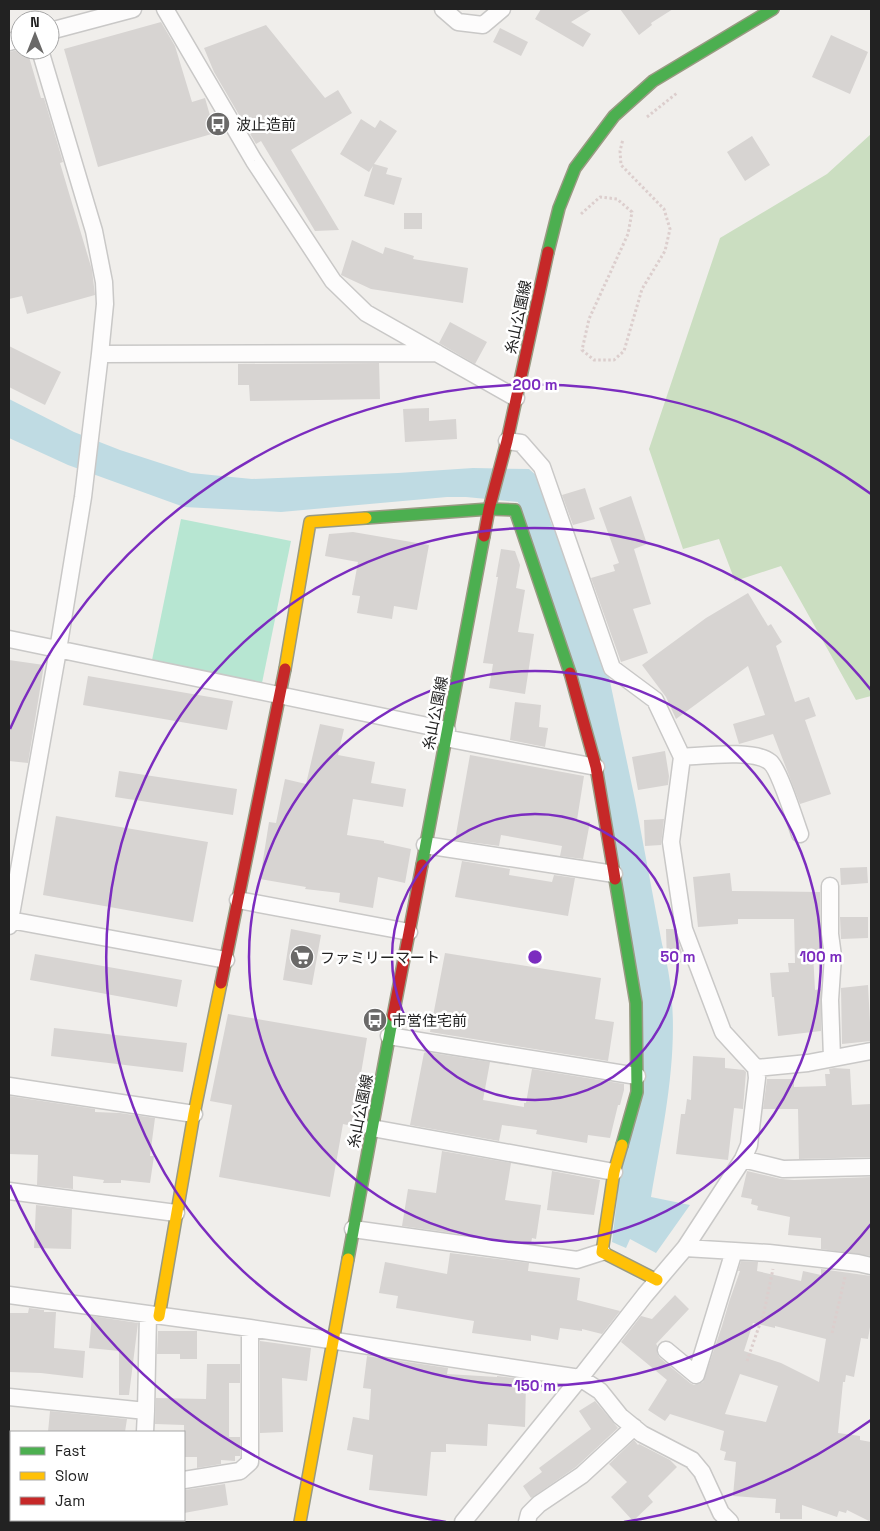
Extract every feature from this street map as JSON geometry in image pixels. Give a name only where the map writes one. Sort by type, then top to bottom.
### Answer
[{"type":"street","points":[[60,28],[133,9]]},
{"type":"street","points":[[165,9],[254,161],[333,281],[366,313],[516,398]]},
{"type":"street","points":[[443,9],[458,22],[483,25],[502,9]]},
{"type":"street","name":"糸山公園線","points":[[300,1522],[332,1340],[490,508],[507,441],[559,208],[575,168],[614,116],[653,80],[773,9]]},
{"type":"street","points":[[43,60],[94,231],[104,282],[106,304],[83,497],[58,650],[14,868],[9,923],[226,960]]},
{"type":"street","points":[[100,354],[437,353]]},
{"type":"street","points":[[463,1522],[657,1280],[685,1248],[743,1159],[749,1145],[757,1078],[756,1068],[723,1032],[684,929],[671,842],[682,757],[654,700],[612,668],[542,467],[521,443],[507,441]]},
{"type":"street","points":[[145,1431],[154,1315],[280,696],[310,522],[490,508],[514,510],[571,675],[596,767],[636,1003],[637,1092],[614,1172],[602,1252]]},
{"type":"street","points":[[9,640],[280,696],[596,767]]},
{"type":"street","points":[[682,757],[750,754],[770,762],[777,773],[800,834]]},
{"type":"street","points":[[425,845],[614,874]]},
{"type":"street","points":[[830,886],[830,934],[833,956],[830,1000],[832,1058]]},
{"type":"street","points":[[238,900],[409,932]]},
{"type":"street","points":[[389,1036],[637,1076]]},
{"type":"street","points":[[756,1068],[808,1062],[871,1051]]},
{"type":"street","points":[[9,1086],[194,1114]]},
{"type":"street","points":[[372,1128],[614,1172]]},
{"type":"street","points":[[743,1159],[783,1170],[871,1167]]},
{"type":"street","points":[[9,1191],[176,1213]]},
{"type":"street","points":[[353,1229],[577,1260],[602,1252],[657,1280]]},
{"type":"street","points":[[685,1248],[776,1254],[871,1266]]},
{"type":"street","points":[[666,1350],[696,1375],[734,1251]]},
{"type":"street","points":[[9,1296],[250,1328],[580,1378],[600,1391],[620,1416],[642,1434],[692,1460],[702,1472],[721,1513],[730,1522]]},
{"type":"street","points":[[185,1480],[240,1471],[250,1462],[250,1328]]},
{"type":"street","points":[[9,1397],[146,1411]]},
{"type":"street","points":[[527,1522],[528,1514],[539,1504],[582,1475],[634,1427]]},
{"type":"path","points":[[646,118],[682,88]]},
{"type":"path","points":[[577,220],[582,212],[600,197],[617,199],[632,212],[628,234],[589,319],[582,350],[594,360],[614,360],[624,351],[642,289],[664,251],[670,229],[664,209],[622,165],[620,151],[624,136]]},
{"type":"path","points":[[747,1361],[764,1312],[776,1254]]},
{"type":"path","points":[[832,1333],[848,1262]]},
{"type":"green space","points":[[871,134],[871,696],[856,700],[781,566],[735,581],[719,539],[683,549],[649,449],[720,238],[827,174]]},
{"type":"green space","points":[[181,519],[291,541],[262,683],[152,660]]},
{"type":"water","points":[[9,399],[74,432],[120,450],[191,473],[252,479],[473,468],[529,469],[537,476],[557,517],[550,520],[578,586],[605,658],[669,975],[673,1039],[671,1071],[651,1197],[690,1205],[656,1253],[630,1239],[626,1248],[612,1242],[621,1164],[642,1086],[621,869],[518,502],[447,497],[281,512],[184,507],[68,465],[9,438]]},
{"type":"building","points":[[541,9],[592,9],[571,22],[591,34],[583,47],[535,19]]},
{"type":"building","points":[[620,9],[673,9],[651,23],[652,25],[639,35]]},
{"type":"building","points":[[161,22],[175,46],[192,102],[205,98],[215,133],[98,167],[64,49]]},
{"type":"building","points":[[266,25],[325,98],[338,90],[352,113],[291,150],[339,230],[315,231],[261,141],[256,144],[214,72],[204,48]]},
{"type":"building","points":[[500,28],[528,42],[521,56],[493,42]]},
{"type":"building","points":[[831,35],[868,52],[850,94],[812,77]]},
{"type":"building","points":[[9,52],[10,60],[30,60],[41,98],[44,98],[63,162],[60,163],[92,270],[95,295],[27,314],[22,296],[9,299]]},
{"type":"building","points":[[361,119],[375,128],[380,120],[397,131],[374,164],[388,168],[386,174],[402,178],[394,205],[364,196],[373,166],[369,172],[340,154]]},
{"type":"building","points":[[752,136],[770,165],[745,181],[727,152]]},
{"type":"building","points":[[404,213],[422,213],[422,229],[404,229]]},
{"type":"building","points":[[352,240],[383,254],[385,247],[414,256],[413,259],[468,268],[463,303],[371,289],[341,275]]},
{"type":"building","points":[[450,322],[487,342],[475,364],[439,343]]},
{"type":"building","points":[[9,346],[61,372],[45,405],[9,387]]},
{"type":"building","points":[[379,363],[380,399],[250,401],[249,385],[238,385],[238,364]]},
{"type":"building","points":[[429,408],[429,421],[456,419],[457,439],[405,442],[403,409]]},
{"type":"building","points":[[585,488],[595,519],[573,525],[562,495]]},
{"type":"building","points":[[631,496],[647,544],[634,549],[651,604],[633,609],[648,653],[621,662],[591,578],[615,571],[613,565],[619,563],[599,508]]},
{"type":"building","points":[[353,532],[429,545],[417,610],[394,606],[392,619],[357,613],[360,596],[352,595],[358,562],[325,556],[329,534]]},
{"type":"building","points":[[501,549],[515,551],[520,565],[516,588],[525,590],[518,632],[534,634],[525,694],[489,688],[493,664],[483,663]]},
{"type":"building","points":[[748,593],[768,626],[771,624],[782,642],[776,646],[795,702],[809,697],[816,716],[805,720],[831,794],[800,804],[773,734],[739,744],[733,724],[765,715],[748,666],[676,719],[666,697],[642,665],[706,618]]},
{"type":"building","points":[[9,660],[44,665],[28,763],[9,761]]},
{"type":"building","points":[[88,676],[233,701],[227,730],[83,705]]},
{"type":"building","points":[[515,702],[541,705],[539,727],[548,728],[545,747],[510,740]]},
{"type":"building","points":[[320,724],[344,729],[338,755],[375,762],[371,783],[406,789],[403,807],[353,799],[347,835],[384,841],[384,843],[411,849],[405,883],[378,877],[373,908],[339,902],[340,893],[305,889],[306,887],[260,879],[269,822],[276,823],[285,779],[306,784]]},
{"type":"building","points":[[665,751],[669,776],[668,785],[638,790],[632,757]]},
{"type":"building","points":[[470,755],[584,776],[577,820],[590,822],[583,859],[560,856],[562,846],[501,835],[499,846],[455,840]]},
{"type":"building","points":[[119,771],[237,789],[233,815],[115,797]]},
{"type":"building","points":[[56,816],[208,842],[193,922],[43,895]]},
{"type":"building","points":[[664,819],[661,845],[645,846],[644,820]]},
{"type":"building","points":[[462,861],[510,869],[509,875],[552,882],[554,875],[575,878],[568,916],[455,897]]},
{"type":"building","points":[[867,867],[868,883],[841,885],[840,868]]},
{"type":"building","points":[[730,873],[732,891],[820,892],[822,953],[813,953],[815,990],[821,989],[821,1031],[778,1036],[770,973],[789,972],[788,963],[795,963],[794,919],[738,919],[738,924],[698,927],[693,877]]},
{"type":"building","points":[[840,917],[868,917],[868,938],[841,939]]},
{"type":"building","name":"ファミリーマート","points":[[291,929],[321,935],[312,985],[283,980]]},
{"type":"building","points":[[666,929],[674,929],[685,962],[667,963]]},
{"type":"building","points":[[445,953],[601,978],[595,1019],[614,1022],[608,1061],[430,1032]]},
{"type":"building","points":[[35,954],[182,980],[177,1007],[30,980]]},
{"type":"building","points":[[868,985],[871,1041],[842,1044],[841,988]]},
{"type":"building","points":[[228,1014],[367,1038],[352,1126],[343,1124],[330,1197],[219,1177],[232,1105],[210,1101]]},
{"type":"building","points":[[54,1028],[187,1043],[183,1072],[51,1056]]},
{"type":"building","points":[[424,1053],[490,1062],[483,1100],[524,1107],[532,1069],[624,1084],[624,1090],[620,1105],[618,1105],[610,1138],[588,1135],[587,1143],[536,1134],[537,1130],[502,1125],[499,1141],[410,1125]]},
{"type":"building","points":[[693,1056],[725,1058],[725,1068],[744,1070],[746,1072],[743,1109],[734,1108],[728,1160],[676,1154],[681,1114],[685,1114],[687,1099],[691,1100]]},
{"type":"building","points":[[829,1069],[850,1069],[852,1105],[871,1104],[871,1157],[799,1159],[798,1109],[763,1109],[767,1079],[794,1079],[794,1087],[826,1086],[825,1074],[830,1074]]},
{"type":"building","points":[[9,1096],[95,1109],[95,1112],[155,1118],[150,1156],[154,1156],[150,1183],[121,1180],[121,1183],[103,1183],[104,1180],[73,1176],[73,1189],[37,1185],[38,1155],[9,1154]]},
{"type":"building","points":[[442,1151],[511,1163],[505,1200],[541,1205],[536,1239],[532,1238],[531,1244],[402,1226],[408,1189],[436,1193]]},
{"type":"building","points":[[552,1171],[600,1180],[594,1215],[547,1210]]},
{"type":"building","points":[[747,1171],[794,1180],[871,1177],[871,1256],[821,1249],[821,1238],[788,1235],[790,1217],[757,1210],[758,1206],[751,1204],[752,1199],[741,1197]]},
{"type":"building","points":[[36,1205],[72,1209],[71,1249],[34,1248]]},
{"type":"building","points":[[450,1253],[529,1263],[528,1271],[580,1278],[577,1300],[620,1311],[602,1334],[582,1329],[582,1331],[560,1328],[558,1340],[531,1335],[531,1341],[472,1333],[474,1321],[396,1308],[398,1296],[379,1293],[385,1262],[447,1274]]},
{"type":"building","points":[[741,1261],[758,1262],[757,1271],[801,1281],[803,1271],[821,1275],[821,1269],[871,1276],[871,1321],[868,1339],[861,1338],[854,1377],[846,1375],[845,1382],[843,1382],[838,1433],[860,1436],[860,1440],[871,1442],[871,1522],[847,1510],[846,1513],[839,1511],[837,1517],[802,1505],[802,1519],[780,1519],[780,1513],[775,1513],[776,1499],[733,1496],[736,1462],[724,1460],[726,1452],[720,1450],[724,1431],[670,1414],[665,1421],[648,1410],[667,1380],[621,1342],[641,1316],[652,1319],[675,1295],[689,1309],[656,1344],[657,1353],[660,1358],[690,1383],[694,1385],[703,1382],[740,1271],[738,1271]],"holes":[[[753,1323],[775,1328],[775,1326],[826,1339],[819,1382],[781,1363],[744,1351]],[[740,1374],[778,1386],[766,1422],[725,1414]]]},
{"type":"building","points":[[29,1308],[44,1310],[44,1312],[56,1312],[54,1348],[85,1351],[83,1378],[41,1373],[9,1372],[9,1313],[28,1313]]},
{"type":"building","points":[[92,1316],[138,1323],[129,1395],[119,1395],[119,1351],[89,1348]]},
{"type":"building","points":[[158,1331],[197,1331],[197,1359],[180,1359],[180,1354],[157,1354]]},
{"type":"building","points":[[260,1341],[311,1348],[307,1381],[282,1378],[283,1432],[260,1433]]},
{"type":"building","points":[[367,1356],[448,1368],[447,1374],[523,1379],[526,1383],[525,1427],[488,1424],[487,1446],[446,1444],[446,1452],[431,1452],[427,1496],[369,1490],[373,1455],[347,1450],[353,1417],[369,1420],[371,1389],[363,1388]]},
{"type":"building","points":[[207,1364],[240,1364],[240,1383],[229,1383],[229,1437],[240,1437],[240,1456],[235,1456],[235,1461],[221,1460],[221,1464],[197,1468],[197,1457],[185,1457],[184,1425],[155,1424],[156,1398],[206,1399]]},
{"type":"building","points":[[595,1401],[618,1428],[576,1467],[531,1498],[523,1486],[542,1472],[539,1468],[591,1429],[579,1411]]},
{"type":"building","points":[[50,1411],[127,1419],[125,1431],[48,1431]]},
{"type":"building","points":[[634,1440],[638,1445],[670,1460],[677,1467],[648,1496],[653,1502],[633,1521],[611,1497],[627,1482],[609,1464]]},
{"type":"building","points":[[225,1484],[228,1505],[185,1513],[185,1490]]},
{"type":"traffic: fast","points":[[548,252],[559,208],[575,168],[614,116],[653,81],[773,9]]},
{"type":"traffic: fast","points":[[366,518],[489,509],[515,510],[570,673]]},
{"type":"traffic: fast","points":[[422,865],[484,536]]},
{"type":"traffic: fast","points":[[615,879],[636,1003],[637,1092],[622,1145]]},
{"type":"traffic: fast","points":[[348,1259],[393,1016]]},
{"type":"traffic: slow","points":[[285,669],[310,522],[366,518]]},
{"type":"traffic: slow","points":[[159,1316],[194,1114],[221,983]]},
{"type":"traffic: slow","points":[[622,1145],[614,1172],[602,1252],[657,1280]]},
{"type":"traffic: slow","points":[[300,1522],[348,1259]]},
{"type":"traffic: jam","points":[[484,536],[507,441],[548,252]]},
{"type":"traffic: jam","points":[[221,983],[285,669]]},
{"type":"traffic: jam","points":[[570,673],[596,767],[615,879]]},
{"type":"traffic: jam","points":[[393,1016],[422,865]]},
{"type":"place","name":"波止造前","points":[[218,124]]},
{"type":"place","name":"ファミリーマート","points":[[302,957]]},
{"type":"place","name":"市営住宅前","points":[[375,1020]]}]
